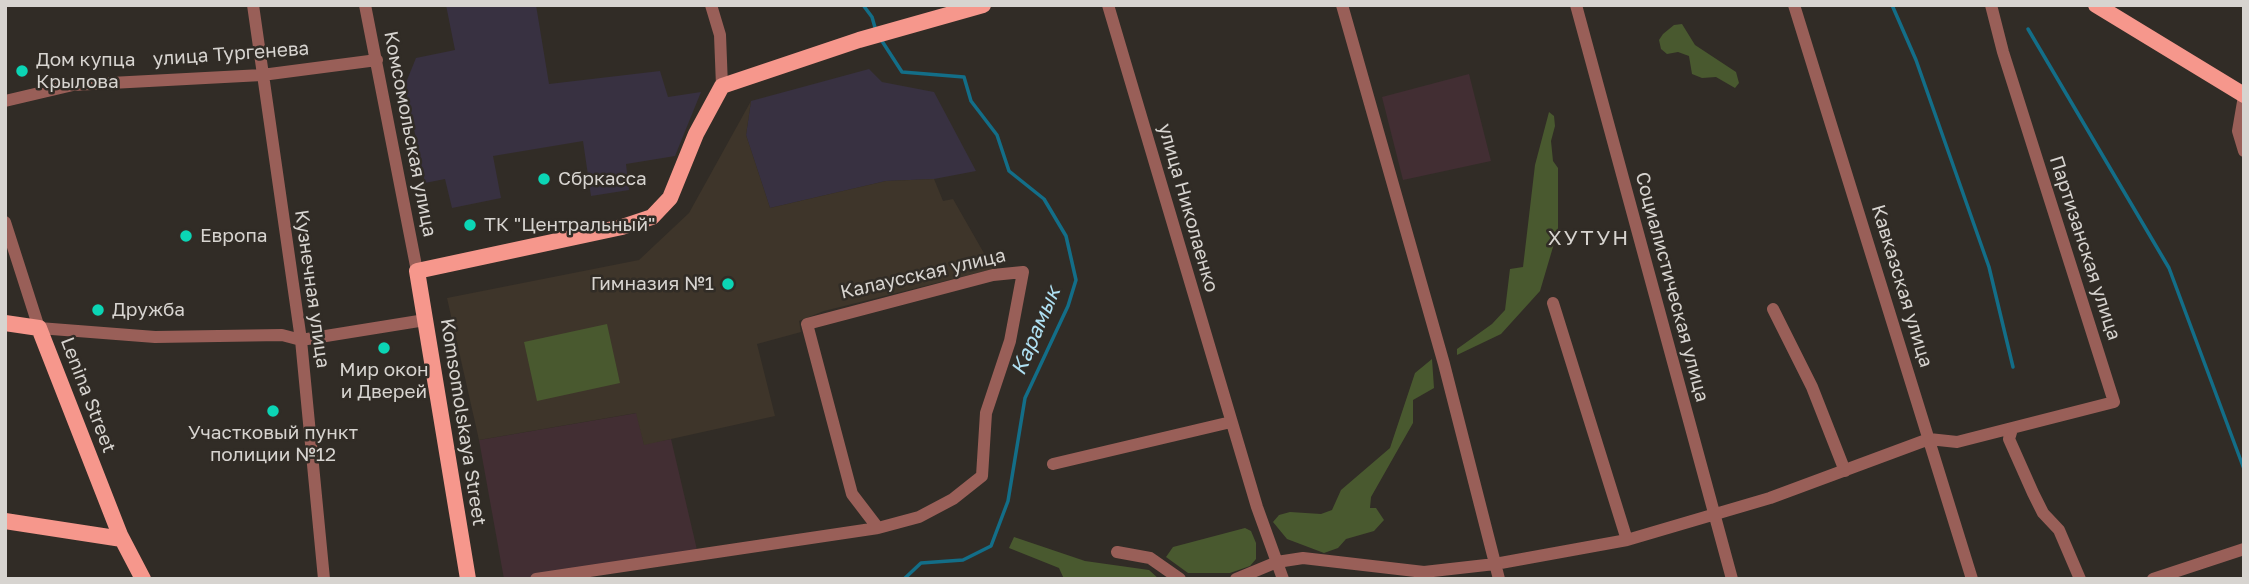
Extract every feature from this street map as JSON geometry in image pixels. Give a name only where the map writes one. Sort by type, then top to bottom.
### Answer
[{"type":"main road","points":[[417,271],[622,227],[652,217],[670,198],[696,134],[722,86],[859,40],[983,5]]},
{"type":"main road","points":[[2096,5],[2244,96]]},
{"type":"main road","points":[[2106,5],[2244,89]]},
{"type":"main road","name":"Komsomolskaya Street","points":[[417,271],[468,579]]},
{"type":"main road","points":[[5,323],[39,328]]},
{"type":"main road","name":"Lenina Street","points":[[39,328],[122,539],[142,579]]},
{"type":"main road","points":[[5,521],[122,539]]},
{"type":"street","name":"Кузнечная улица","points":[[253,5],[301,340],[324,579]]},
{"type":"street","name":"Комсомольская улица","points":[[365,5],[417,271]]},
{"type":"street","points":[[711,5],[720,35],[722,86]]},
{"type":"street","name":"улица Николаенко","points":[[1108,5],[1231,422],[1283,579]]},
{"type":"street","points":[[1342,5],[1444,364],[1499,579]]},
{"type":"street","name":"Социалистическая улица","points":[[1576,5],[1732,579]]},
{"type":"street","name":"Кавказская улица","points":[[1794,5],[1972,579]]},
{"type":"street","name":"Партизанская улица","points":[[1236,579],[1277,562],[1314,559],[1423,572],[1494,564],[1627,540],[1713,516],[1929,439],[1957,442],[2114,401],[2003,52],[1991,5]]},
{"type":"street","name":"улица Тургенева","points":[[5,101],[73,85],[262,75],[377,60]]},
{"type":"street","points":[[2244,96],[2238,131],[2244,151]]},
{"type":"street","name":"Lenina Street","points":[[5,222],[39,328]]},
{"type":"street","name":"Калаусская улица","points":[[536,579],[878,528],[919,517],[953,499],[982,475],[986,413],[1010,341],[1023,272],[993,275],[807,324],[852,494],[878,528]]},
{"type":"street","points":[[1553,303],[1627,540]]},
{"type":"street","points":[[1773,309],[1812,387],[1844,471]]},
{"type":"street","points":[[39,328],[155,337],[282,335],[301,340],[425,320]]},
{"type":"street","points":[[1053,464],[1231,422]]},
{"type":"street","points":[[2012,429],[2009,439],[2033,493],[2043,513],[2059,530],[2080,579]]},
{"type":"street","points":[[2154,579],[2244,549]]},
{"type":"street","points":[[1117,552],[1150,558],[1180,579]]},
{"type":"shaded area","points":[[446,5],[536,5],[549,84],[660,71],[668,97],[701,92],[675,156],[626,164],[629,190],[591,196],[583,141],[493,156],[501,198],[452,208],[445,179],[425,183],[405,85],[416,58],[455,50]]},
{"type":"shaded area","points":[[869,69],[882,82],[934,92],[976,171],[934,179],[886,181],[770,208],[746,135],[751,101]]},
{"type":"shaded area","points":[[1469,74],[1491,161],[1403,180],[1382,97]]},
{"type":"shaded area","name":"Гимназия №1","points":[[751,101],[746,135],[770,208],[886,181],[934,179],[943,201],[953,199],[993,269],[824,311],[799,321],[801,332],[757,344],[775,416],[644,445],[636,413],[479,440],[447,298],[639,260],[689,213]]},
{"type":"shaded area","points":[[637,413],[644,444],[671,439],[698,554],[536,579],[504,579],[479,440]]},
{"type":"green space","points":[[1682,24],[1695,45],[1736,72],[1739,83],[1735,88],[1716,77],[1702,78],[1692,74],[1689,56],[1678,52],[1667,54],[1661,49],[1659,40],[1663,34],[1674,25]]},
{"type":"green space","points":[[1549,112],[1554,116],[1555,126],[1551,141],[1553,161],[1558,168],[1558,230],[1540,291],[1501,334],[1457,355],[1457,349],[1492,324],[1505,310],[1510,269],[1523,267],[1535,165]]},
{"type":"green space","points":[[607,324],[620,383],[537,401],[524,342]]},
{"type":"green space","points":[[1432,359],[1434,388],[1413,400],[1413,423],[1371,497],[1370,508],[1376,508],[1384,520],[1374,531],[1346,539],[1338,548],[1324,553],[1287,539],[1273,522],[1279,515],[1290,512],[1321,514],[1332,510],[1341,490],[1390,448],[1415,373]]},
{"type":"green space","points":[[1245,528],[1251,531],[1256,543],[1256,559],[1250,566],[1230,573],[1188,573],[1166,557],[1173,547]]},
{"type":"green space","points":[[1014,537],[1085,561],[1149,570],[1159,579],[1064,579],[1059,568],[1009,548]]},
{"type":"waterway","name":"Карамык","points":[[863,5],[872,17],[876,31]]},
{"type":"waterway","points":[[1892,5],[1916,60],[1989,267],[2013,367]]},
{"type":"waterway","points":[[2028,29],[2169,268],[2244,469]]},
{"type":"waterway","name":"Карамык","points":[[880,38],[902,72],[964,77],[971,101],[997,135],[1009,171],[1044,199],[1066,236],[1076,280],[1068,306],[1025,398],[1008,501],[991,546],[963,560],[921,563],[904,579]]},
{"type":"place","name":"Дом купца Крылова","points":[[22,71]]},
{"type":"place","name":"Сбркасса","points":[[544,179]]},
{"type":"place","name":"ТК \"Центральный\"","points":[[470,225]]},
{"type":"place","name":"Европа","points":[[186,236]]},
{"type":"place","name":"Гимназия №1","points":[[728,284]]},
{"type":"place","name":"Дружба","points":[[98,310]]},
{"type":"place","name":"Мир окон и Дверей","points":[[384,348]]},
{"type":"place","name":"Участковый пункт полиции №12","points":[[273,411]]},
{"type":"district","name":"ХУТУН","points":[[1589,238]]}]
